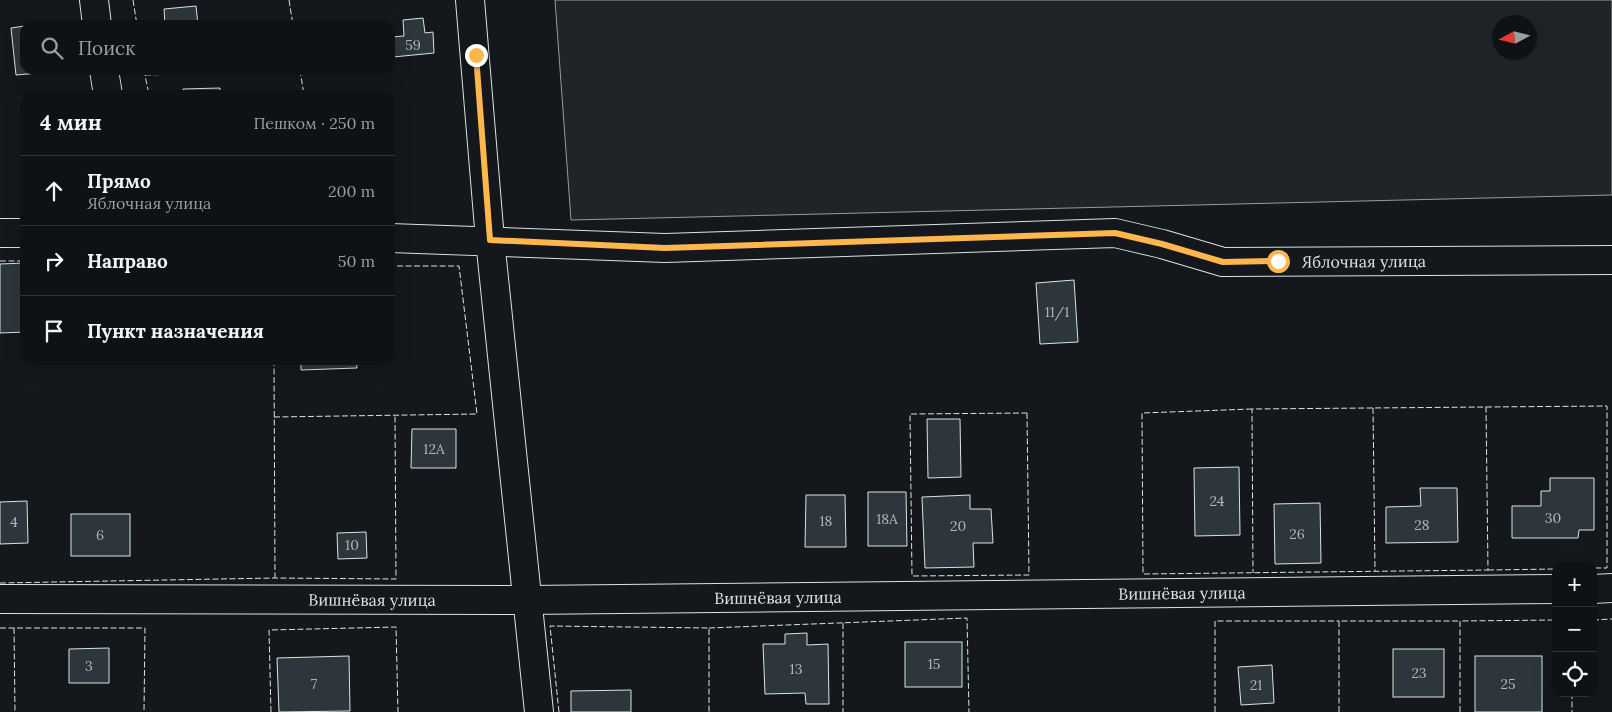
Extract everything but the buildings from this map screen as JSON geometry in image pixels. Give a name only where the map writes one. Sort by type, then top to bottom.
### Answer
[{"type":"street","points":[[94,0],[96,20]]},
{"type":"street","points":[[470,0],[490,240],[539,712]]},
{"type":"street","points":[[105,75],[107,90]]},
{"type":"street","points":[[0,233],[20,233]]},
{"type":"street","name":"Яблочная улица","points":[[395,238],[490,240],[665,248],[1115,233],[1162,244],[1223,262],[1612,260]]},
{"type":"street","points":[[1597,588],[1612,588]]},
{"type":"street","name":"Вишнёвая улица","points":[[0,599],[526,600],[1552,589]]},
{"type":"shaded area","points":[[555,0],[1612,0],[1612,195],[571,220]]},
{"type":"fence","points":[[133,0],[136,20]]},
{"type":"fence","points":[[289,0],[292,20]]},
{"type":"fence","points":[[145,75],[148,90]]},
{"type":"fence","points":[[301,75],[303,90]]},
{"type":"fence","points":[[0,261],[20,261]]},
{"type":"fence","points":[[274,417],[477,414],[459,266],[395,266]]},
{"type":"fence","points":[[274,365],[275,578]]},
{"type":"fence","points":[[1486,407],[1607,406],[1607,568],[1597,568]]},
{"type":"fence","points":[[1252,409],[1142,413],[1143,574],[1488,570],[1486,407],[1252,409],[1253,573]]},
{"type":"fence","points":[[1373,408],[1375,571]]},
{"type":"fence","points":[[1027,413],[1029,575],[912,576],[910,414],[1027,413]]},
{"type":"fence","points":[[0,583],[275,578],[396,579],[395,415]]},
{"type":"fence","points":[[1488,570],[1552,569]]},
{"type":"fence","points":[[709,628],[967,618],[969,712]]},
{"type":"fence","points":[[1597,620],[1612,619]]},
{"type":"fence","points":[[1460,712],[1460,621],[1552,620]]},
{"type":"fence","points":[[1215,712],[1215,621],[1339,621]]},
{"type":"fence","points":[[1339,712],[1339,621],[1460,621]]},
{"type":"fence","points":[[843,623],[843,712]]},
{"type":"fence","points":[[559,712],[550,626],[709,628],[709,712]]},
{"type":"fence","points":[[271,712],[269,630],[396,627],[398,712]]},
{"type":"fence","points":[[0,628],[145,628],[144,712]]},
{"type":"fence","points":[[14,628],[15,712]]},
{"type":"fence","points":[[1572,697],[1572,712]]},
{"type":"route","points":[[476,55],[490,240],[665,248],[1115,233],[1162,244],[1223,262],[1278,261]]}]
